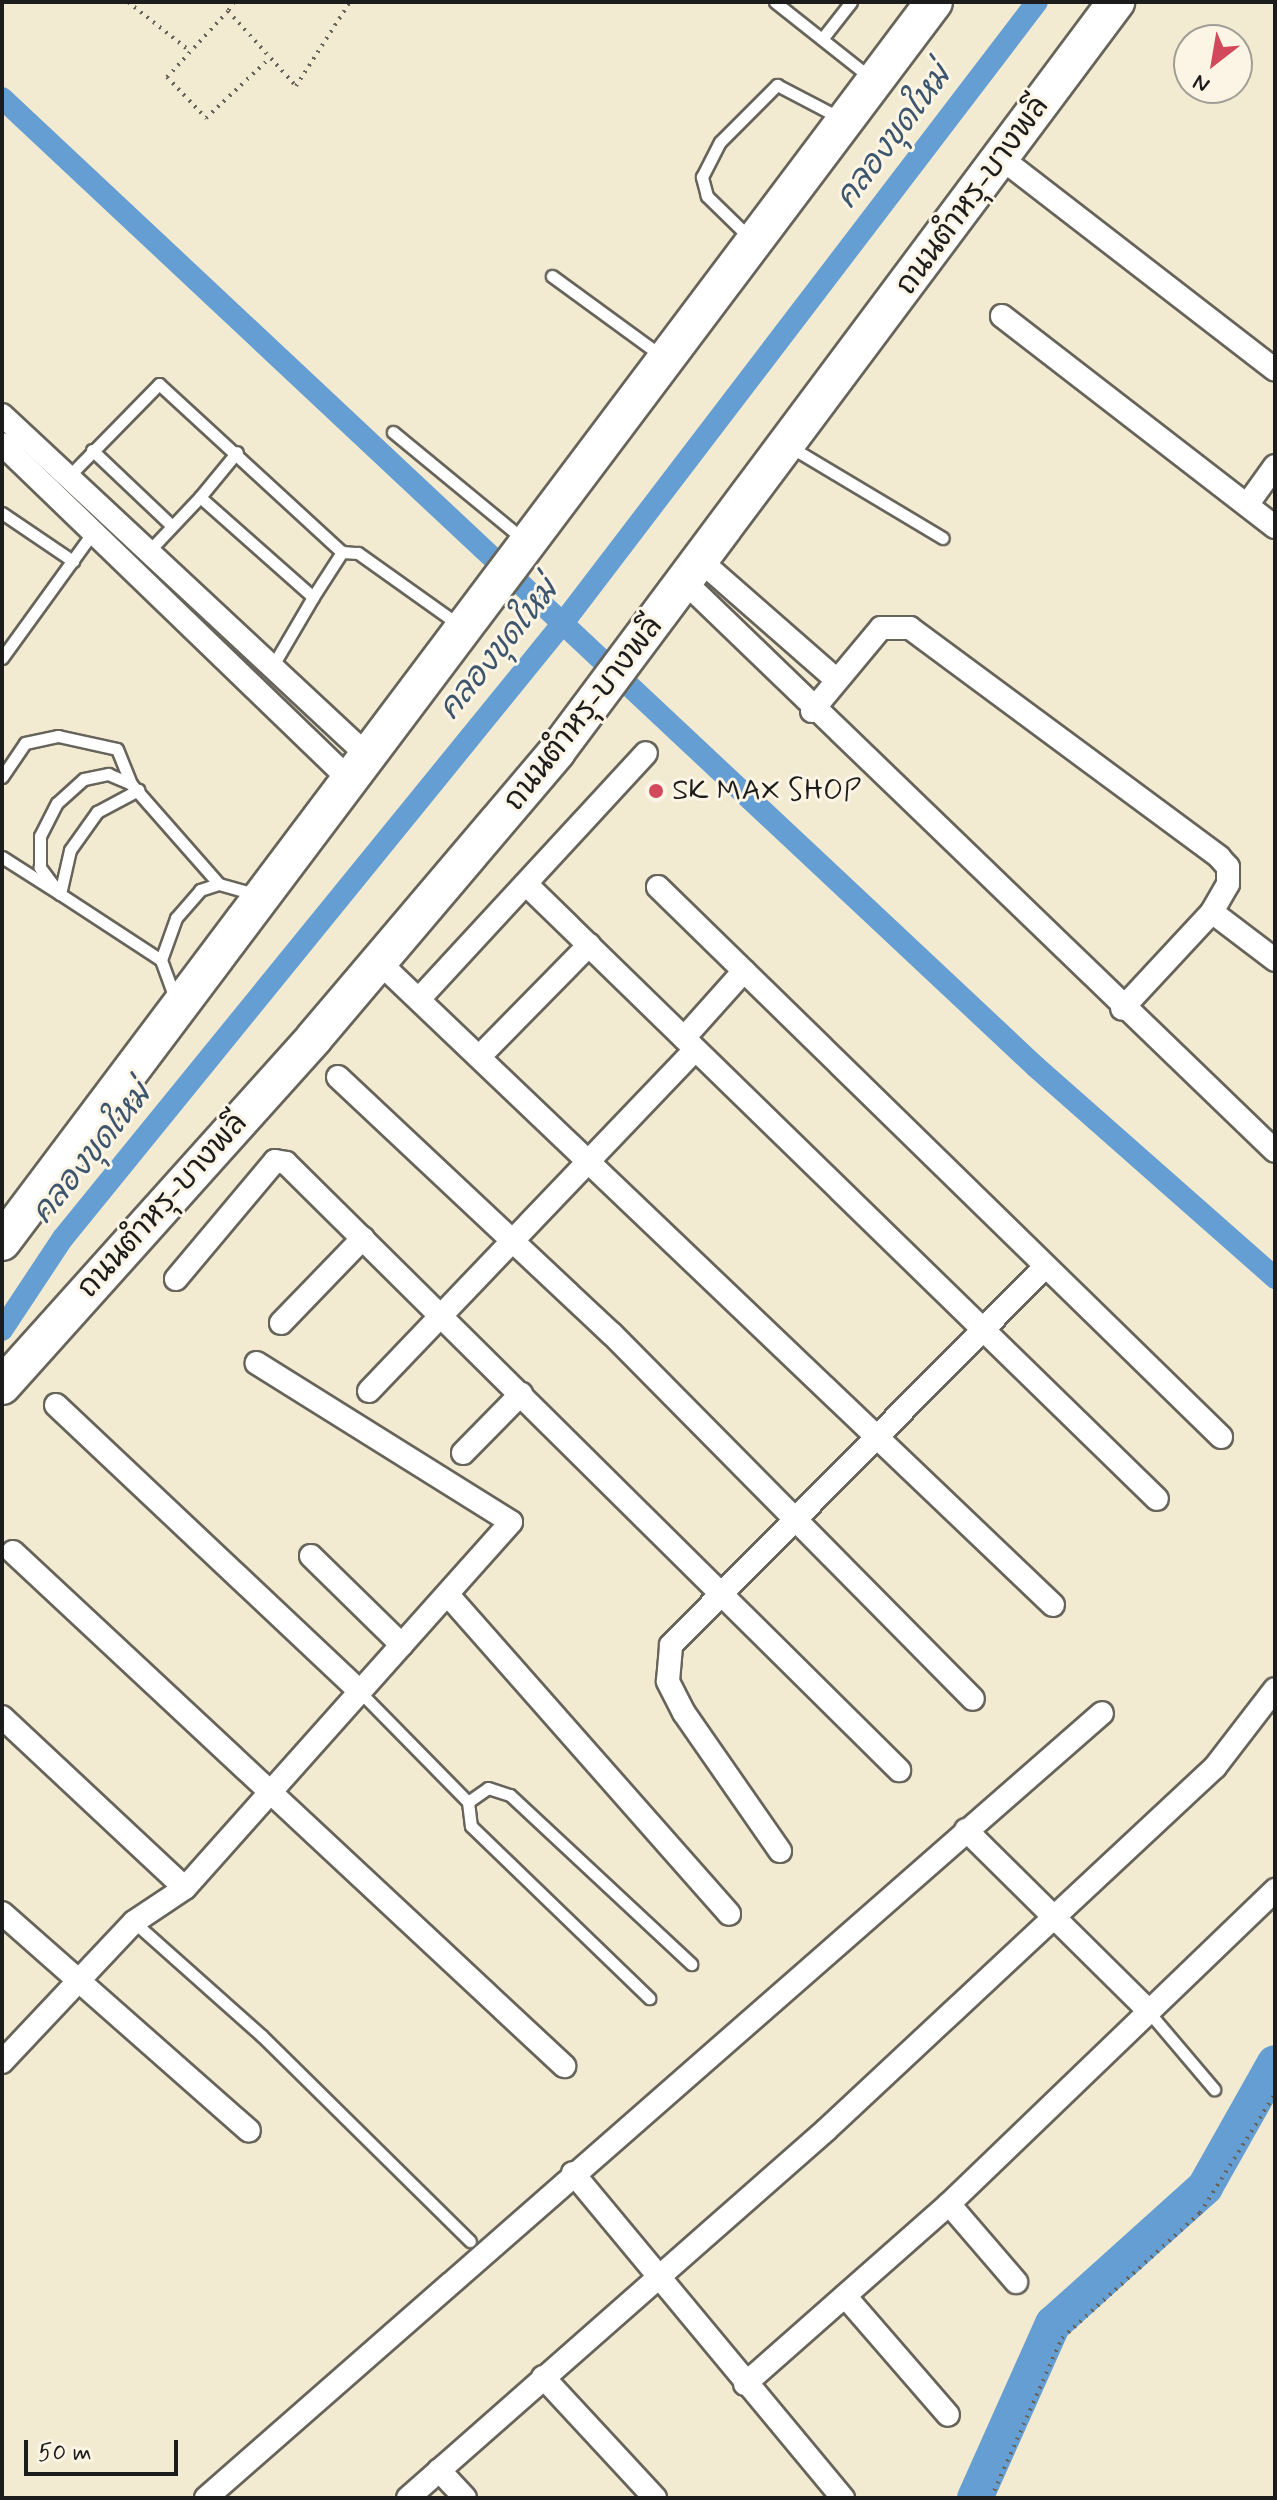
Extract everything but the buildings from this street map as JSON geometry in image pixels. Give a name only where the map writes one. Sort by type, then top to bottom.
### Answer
[{"type":"main road","points":[[2,1242],[265,897],[934,2]]},
{"type":"main road","name":"ถนนตำหรุ-บางพลี","points":[[2,1386],[380,963],[590,708],[788,446],[1112,4]]},
{"type":"street","points":[[1001,158],[1275,370]]},
{"type":"street","points":[[1002,316],[1275,527]]},
{"type":"street","points":[[2,415],[95,531],[360,769]]},
{"type":"street","points":[[2,444],[148,552],[271,668],[360,769]]},
{"type":"street","points":[[1247,505],[1275,466]]},
{"type":"street","points":[[694,572],[837,680]]},
{"type":"street","points":[[694,572],[812,711],[1122,1009],[1275,1151]]},
{"type":"street","points":[[812,711],[881,628],[910,628],[1219,857],[1228,867],[1228,884],[1212,912],[1122,1009]]},
{"type":"street","points":[[420,998],[528,886],[646,753]]},
{"type":"street","points":[[528,886],[1157,1499]]},
{"type":"street","points":[[658,887],[1043,1269],[1221,1437]]},
{"type":"street","points":[[1212,912],[1275,960]]},
{"type":"street","points":[[482,1054],[589,945]]},
{"type":"street","points":[[380,963],[482,1054],[1053,1605]]},
{"type":"street","points":[[369,1391],[590,1158],[690,1044],[744,971]]},
{"type":"street","points":[[338,1077],[513,1240],[973,1699]]},
{"type":"street","points":[[176,1279],[275,1161],[286,1163],[723,1592],[899,1770]]},
{"type":"street","points":[[281,1323],[363,1238]]},
{"type":"street","points":[[780,1851],[668,1681],[671,1645],[1043,1269]]},
{"type":"street","points":[[2,2062],[134,1922],[185,1888],[359,1691],[503,1536],[508,1518],[257,1363]]},
{"type":"street","points":[[463,1453],[521,1394]]},
{"type":"street","points":[[56,1405],[359,1691]]},
{"type":"street","points":[[13,1552],[564,2066]]},
{"type":"street","points":[[311,1556],[402,1645]]},
{"type":"street","points":[[448,1595],[729,1914]]},
{"type":"street","points":[[408,2498],[656,2279],[1055,1910],[1215,1767],[1275,1689]]},
{"type":"street","points":[[206,2498],[573,2173],[1102,1713]]},
{"type":"street","points":[[2,1717],[185,1888]]},
{"type":"street","points":[[966,1830],[1055,1910],[1146,2008]]},
{"type":"street","points":[[745,2384],[949,2204],[1146,2008],[1275,1890]]},
{"type":"street","points":[[2,1913],[249,2131]]},
{"type":"street","points":[[573,2173],[656,2279],[843,2498]]},
{"type":"street","points":[[949,2204],[1016,2282]]},
{"type":"street","points":[[845,2296],[948,2415]]},
{"type":"street","points":[[543,2377],[655,2498]]},
{"type":"street","points":[[439,2470],[465,2498]]},
{"type":"lane","points":[[775,2],[875,81]]},
{"type":"lane","points":[[822,39],[851,2]]},
{"type":"lane","points":[[755,242],[707,196],[702,177],[720,142],[777,85],[845,121]]},
{"type":"lane","points":[[552,276],[667,360]]},
{"type":"lane","points":[[60,486],[159,384],[237,452],[342,552],[371,558],[473,619]]},
{"type":"lane","points":[[393,432],[529,545]]},
{"type":"lane","points":[[788,446],[943,538]]},
{"type":"lane","points":[[92,450],[172,526]]},
{"type":"lane","points":[[148,552],[237,452]]},
{"type":"lane","points":[[200,497],[313,597]]},
{"type":"lane","points":[[2,513],[73,561]]},
{"type":"lane","points":[[2,658],[95,531]]},
{"type":"lane","points":[[271,668],[342,552]]},
{"type":"lane","points":[[2,777],[25,743],[58,736],[117,749],[135,787],[219,884]]},
{"type":"lane","points":[[60,894],[40,867],[40,836],[57,803],[84,779],[108,774],[135,787]]},
{"type":"lane","points":[[60,894],[70,850],[97,812],[135,787]]},
{"type":"lane","points":[[2,857],[161,960],[180,1009]]},
{"type":"lane","points":[[161,960],[176,918],[200,890],[219,884],[265,897]]},
{"type":"lane","points":[[359,1691],[468,1802],[471,1826],[649,1998]]},
{"type":"lane","points":[[468,1802],[488,1788],[510,1795],[691,1964]]},
{"type":"lane","points":[[134,1922],[262,2036],[470,2241]]},
{"type":"lane","points":[[1146,2008],[1214,2089]]},
{"type":"path","points":[[128,2],[191,52]]},
{"type":"path","points":[[234,2],[167,77],[206,118],[270,58]]},
{"type":"path","points":[[228,11],[296,86],[350,2]]},
{"type":"path","points":[[991,2498],[1062,2338],[1200,2213],[1275,2094]]},
{"type":"waterway","name":"คลองขุดใหม่","points":[[2,1330],[63,1238],[563,623],[1037,2]]},
{"type":"waterway","points":[[2,98],[1036,1067],[1275,1278]]},
{"type":"waterway","points":[[975,2498],[1053,2324],[1205,2187],[1275,2063]]},
{"type":"place","name":"SK MAX SHOP","points":[[656,791]]}]
